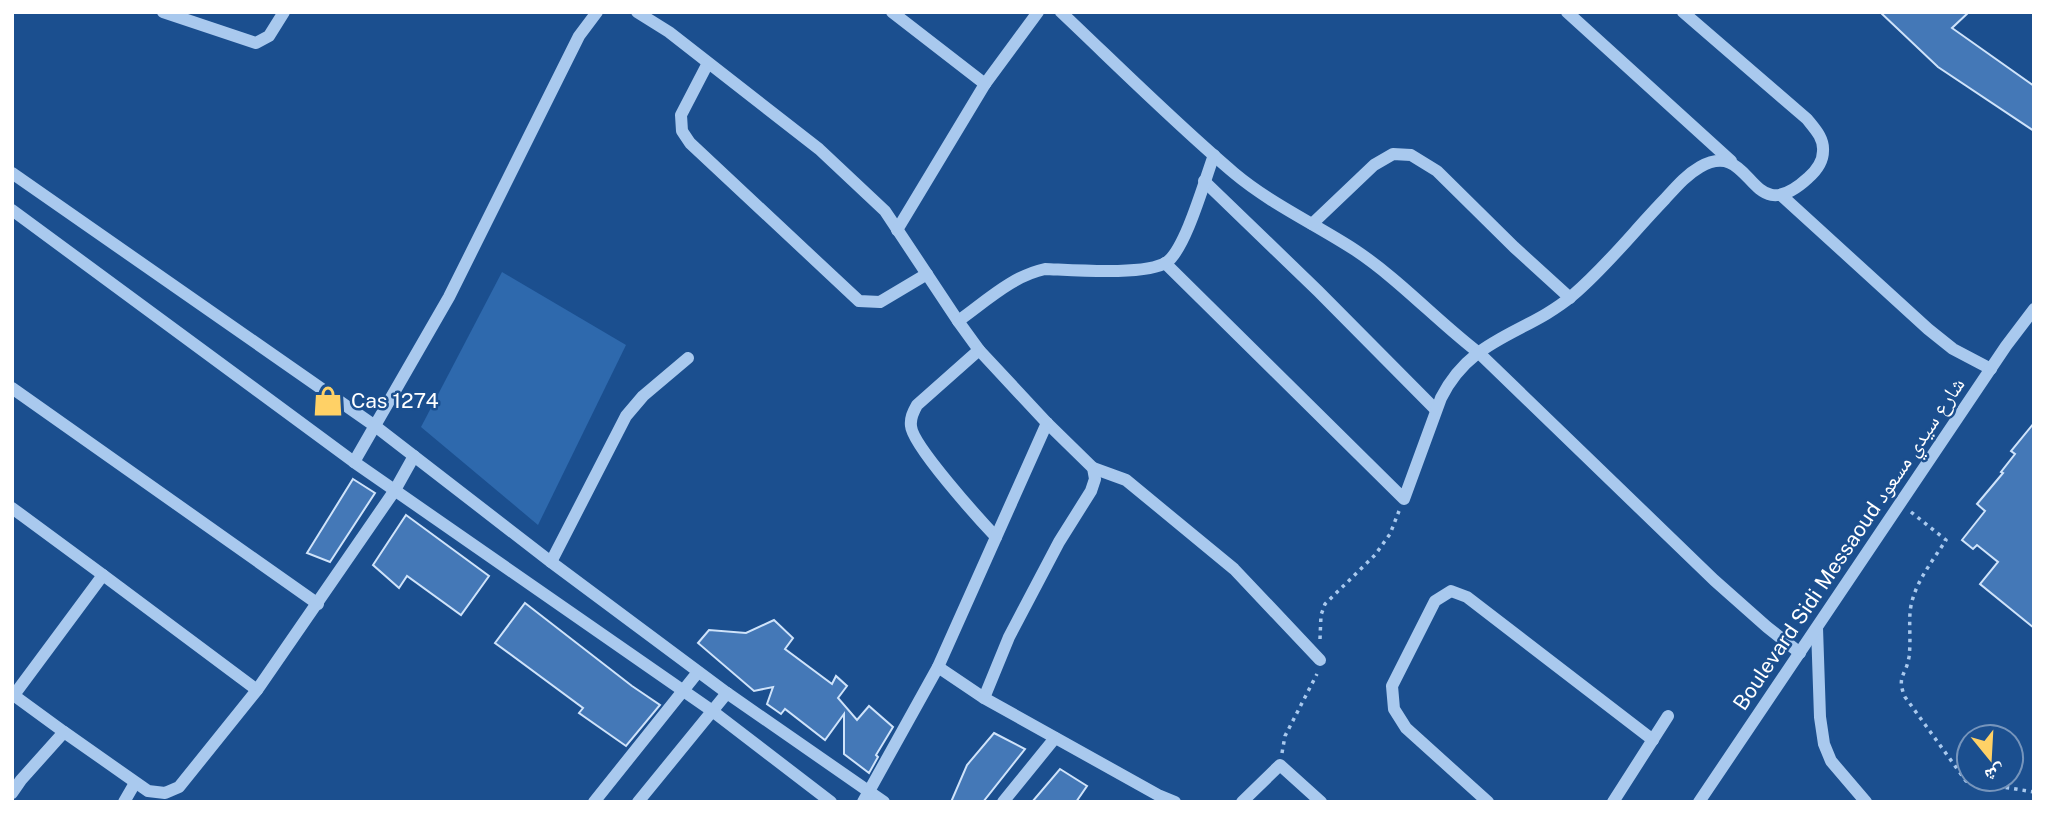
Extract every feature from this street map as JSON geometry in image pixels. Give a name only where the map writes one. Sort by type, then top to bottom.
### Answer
[{"type":"street","points":[[163,12],[256,43],[269,36],[284,12]]},
{"type":"street","points":[[354,462],[449,297],[579,36],[597,12]]},
{"type":"street","points":[[637,12],[669,32],[818,149],[885,211],[979,349],[1047,424],[1093,468],[1126,480],[1234,569],[1320,660]]},
{"type":"street","points":[[892,12],[985,84]]},
{"type":"street","points":[[897,230],[985,84],[1038,12]]},
{"type":"street","points":[[1061,12],[1214,155],[1270,201],[1312,224],[1375,265],[1445,327],[1479,353],[1714,580],[1800,653]]},
{"type":"street","points":[[1567,12],[1762,192],[1771,196],[1793,190],[1821,163],[1824,149],[1820,137],[1807,119],[1789,102],[1683,12]]},
{"type":"street","points":[[708,63],[681,115],[682,131],[690,143],[859,302],[880,302],[927,274]]},
{"type":"street","points":[[1312,224],[1374,165],[1393,154],[1411,155],[1437,171],[1570,298]]},
{"type":"street","points":[[958,321],[1016,279],[1034,271],[1127,270],[1165,264],[1177,250],[1214,155]]},
{"type":"street","points":[[1165,264],[1404,499],[1436,410],[1457,371],[1479,353],[1570,298],[1608,262],[1688,175],[1710,162],[1721,159],[1731,162]]},
{"type":"street","points":[[12,173],[375,426],[727,694],[866,796],[884,802]]},
{"type":"street","points":[[1204,181],[1436,410]]},
{"type":"street","points":[[1780,195],[1928,329],[1953,349],[1991,369]]},
{"type":"street","points":[[12,210],[354,462],[711,710],[831,802]]},
{"type":"street","name":"Boulevard Sidi Messaoud شارع سيدي مسعود","points":[[1699,802],[2034,309]]},
{"type":"street","points":[[979,349],[917,405],[911,426],[914,436],[946,479],[996,537]]},
{"type":"street","points":[[551,562],[626,416],[643,396],[688,358]]},
{"type":"street","points":[[12,388],[318,604]]},
{"type":"street","points":[[866,796],[939,667],[1047,424]]},
{"type":"street","points":[[103,575],[13,694],[135,783],[148,791],[165,793],[179,787],[257,690],[395,490],[414,456]]},
{"type":"street","points":[[984,698],[1009,637],[1059,542],[1091,491],[1095,479],[1093,468]]},
{"type":"street","points":[[12,508],[257,690]]},
{"type":"street","points":[[1488,802],[1406,728],[1394,709],[1392,686],[1435,601],[1451,591],[1467,597],[1653,740]]},
{"type":"street","points":[[1817,627],[1820,717],[1824,744],[1831,761],[1866,802]]},
{"type":"street","points":[[939,667],[984,698],[1155,798],[1175,802]]},
{"type":"street","points":[[593,802],[698,672]]},
{"type":"street","points":[[638,802],[711,710],[727,694]]},
{"type":"street","points":[[1614,802],[1668,716]]},
{"type":"street","points":[[12,793],[64,732]]},
{"type":"street","points":[[1003,802],[1055,738]]},
{"type":"street","points":[[1242,802],[1280,765],[1321,802]]},
{"type":"street","points":[[124,802],[135,783]]},
{"type":"path","points":[[1280,765],[1285,736],[1312,686],[1320,660],[1322,609],[1384,544],[1404,499]]},
{"type":"path","points":[[1902,504],[1946,540],[1913,598],[1910,610],[1910,653],[1900,676],[1900,686],[1905,698],[1966,780],[2034,792]]},
{"type":"shaded area","points":[[502,272],[626,345],[538,525],[421,427]]},
{"type":"building","points":[[1880,12],[1969,12],[1952,28],[2034,86],[2034,131],[1938,67]]},
{"type":"building","points":[[2034,423],[2034,628],[1980,584],[1998,562],[1977,545],[1973,549],[1962,540],[1985,511],[1977,504],[2003,473],[2001,472],[2015,454],[2011,451]]},
{"type":"building","points":[[353,479],[375,493],[330,562],[307,553]]},
{"type":"building","points":[[406,515],[489,576],[461,615],[407,576],[399,588],[373,565]]},
{"type":"building","points":[[525,603],[660,705],[626,746],[579,713],[583,708],[495,643]]},
{"type":"building","points":[[774,620],[793,638],[785,649],[832,684],[836,676],[847,686],[838,698],[857,720],[869,706],[893,727],[876,755],[878,757],[869,773],[844,754],[844,714],[825,740],[785,709],[781,714],[767,704],[773,687],[754,691],[698,643],[709,630],[746,633]]},
{"type":"building","points":[[994,733],[1025,749],[983,802],[951,802],[967,765]]},
{"type":"building","points":[[1060,769],[1087,786],[1076,802],[1032,802]]},
{"type":"place","name":"Cas 1274","points":[[328,401]]}]
